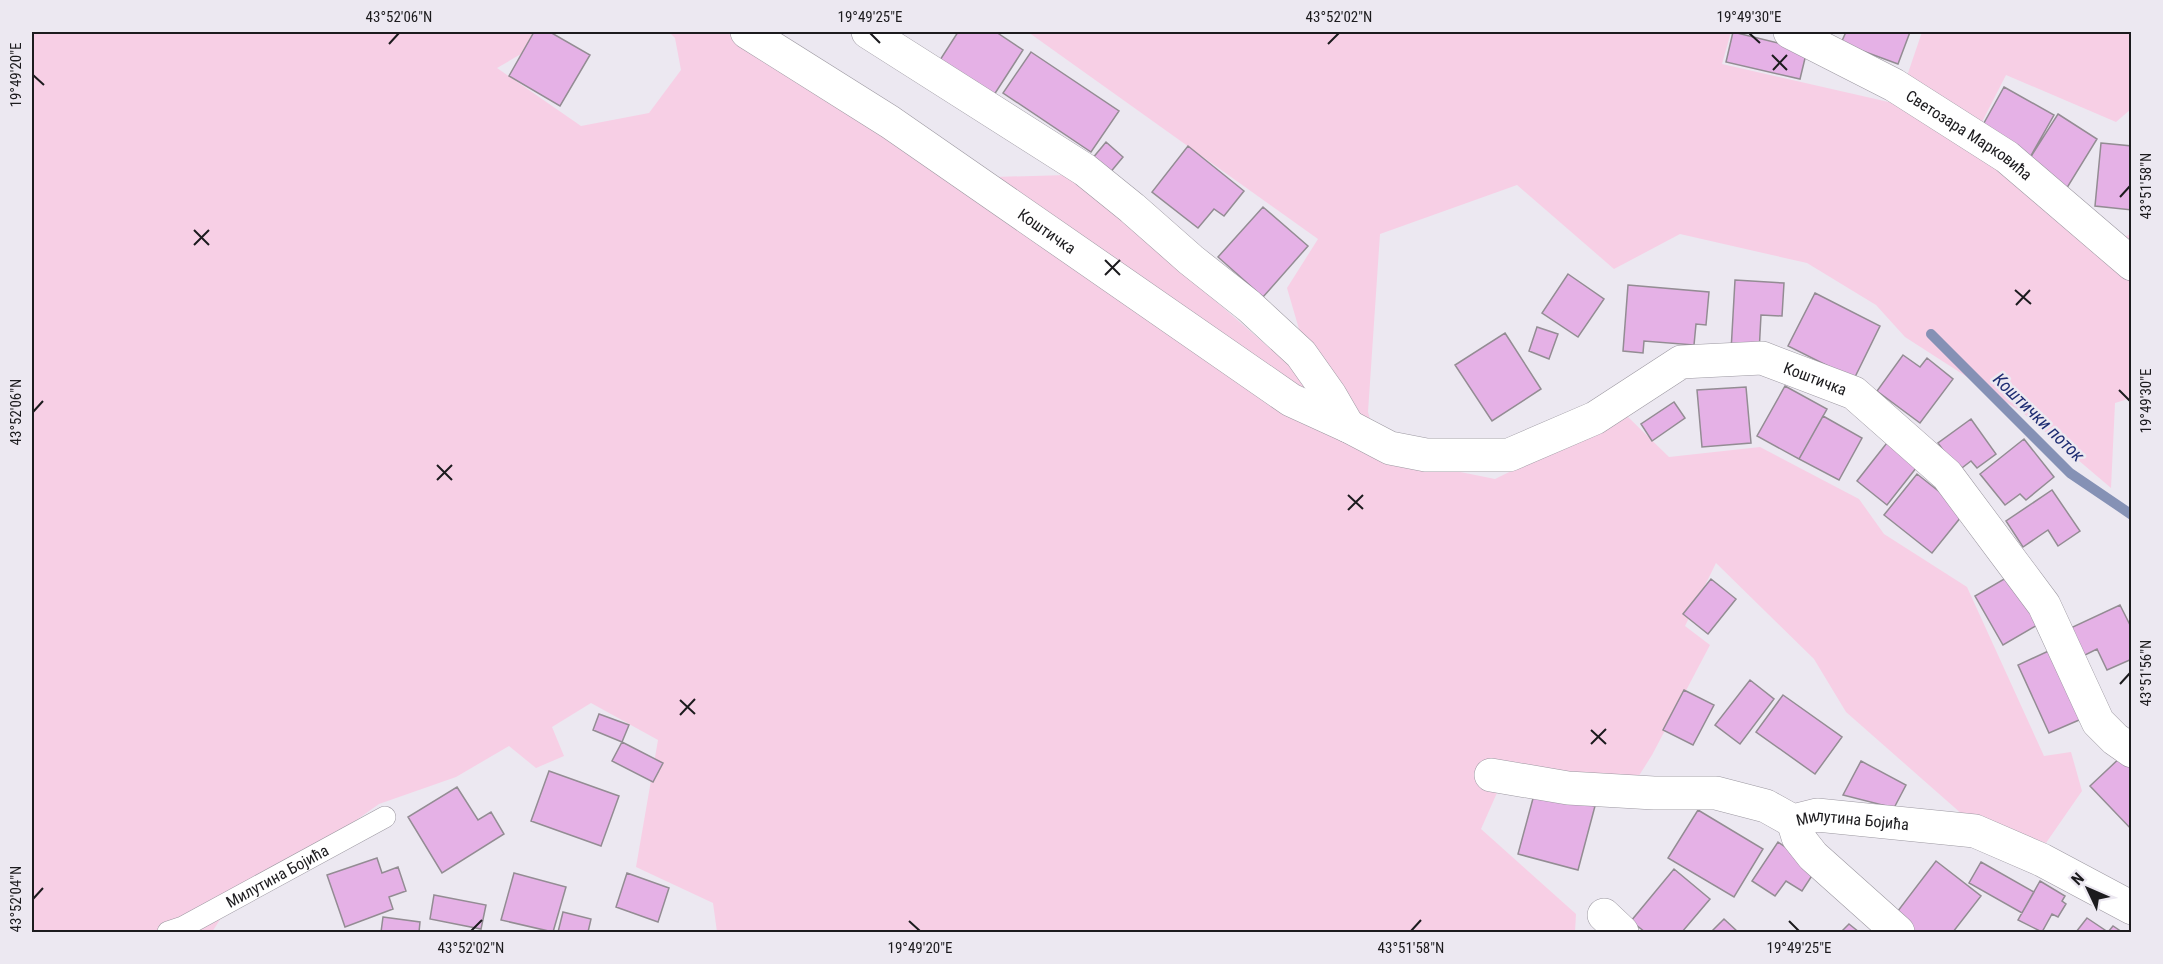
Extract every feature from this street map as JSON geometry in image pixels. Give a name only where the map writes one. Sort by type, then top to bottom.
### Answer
[{"type":"street","name":"Коштичка","points":[[747,32],[890,122],[1291,400],[1390,448],[1417,454],[1509,455],[1595,418],[1681,362],[1761,358],[1854,393],[1947,475],[2044,605],[2098,722],[2126,737]]},
{"type":"street","points":[[868,32],[1085,170],[1132,208],[1191,260],[1249,306],[1301,354],[1330,395],[1348,426]]},
{"type":"street","name":"Светозара Марковића","points":[[1790,32],[1894,85],[2007,157],[2132,264]]},
{"type":"street","name":"Милутина Бојића","points":[[1491,775],[1568,788],[1654,794],[1716,793],[1766,806],[1793,821],[1817,815],[1975,831],[2042,860],[2132,908]]},
{"type":"street","points":[[1793,821],[1798,837],[1813,856],[1898,933]]},
{"type":"lane","name":"Милутина Бојића","points":[[168,933],[385,817]]},
{"type":"shaded area","points":[[32,32],[559,32],[497,68],[581,126],[649,113],[681,70],[675,38],[669,32],[726,32],[884,133],[994,177],[1067,175],[1286,362],[1358,412],[1299,329],[1287,288],[1318,239],[1028,32],[1731,32],[1722,64],[1893,103],[1907,76],[1922,32],[2131,32],[2131,109],[2116,122],[2006,75],[1981,124],[2121,238],[2131,234],[2131,398],[2115,403],[2111,488],[2023,413],[1905,337],[1876,305],[1807,263],[1680,234],[1614,269],[1517,185],[1380,234],[1368,412],[1381,456],[1495,479],[1626,415],[1669,457],[1760,447],[1859,499],[1884,534],[1967,587],[2044,756],[2071,752],[2082,791],[2046,843],[1963,815],[1846,712],[1814,659],[1716,563],[1685,626],[1710,645],[1652,755],[1635,782],[1508,768],[1481,829],[1576,914],[1575,932],[717,932],[713,903],[636,867],[658,740],[591,703],[552,727],[564,756],[536,768],[509,746],[456,777],[379,804],[223,915],[212,932],[32,932]]},
{"type":"building","points":[[534,32],[550,32],[590,55],[560,106],[509,76]]},
{"type":"building","points":[[958,32],[996,32],[1023,50],[994,95],[940,60]]},
{"type":"building","points":[[1733,32],[1807,50],[1800,79],[1726,62]]},
{"type":"building","points":[[1846,32],[1910,32],[1898,64],[1841,43]]},
{"type":"building","points":[[1031,52],[1119,111],[1091,152],[1003,93]]},
{"type":"building","points":[[2004,87],[2054,115],[2029,159],[1979,132]]},
{"type":"building","points":[[2058,114],[2097,139],[2065,191],[2025,166]]},
{"type":"building","points":[[1106,142],[1123,157],[1109,174],[1092,159]]},
{"type":"building","points":[[2101,143],[2132,146],[2132,210],[2095,206]]},
{"type":"building","points":[[1188,146],[1244,191],[1224,216],[1214,209],[1198,228],[1152,192]]},
{"type":"building","points":[[1263,207],[1308,246],[1263,297],[1218,257]]},
{"type":"building","points":[[1568,274],[1604,299],[1578,337],[1542,313]]},
{"type":"building","points":[[1735,280],[1784,283],[1782,316],[1761,315],[1759,353],[1731,351]]},
{"type":"building","points":[[1628,285],[1709,292],[1706,325],[1696,324],[1694,345],[1644,341],[1643,353],[1623,351]]},
{"type":"building","points":[[1815,293],[1880,326],[1854,379],[1788,346]]},
{"type":"building","points":[[1537,327],[1558,334],[1549,359],[1529,351]]},
{"type":"building","points":[[1505,333],[1541,389],[1492,421],[1455,365]]},
{"type":"building","points":[[1903,355],[1920,367],[1927,358],[1953,379],[1920,423],[1877,391]]},
{"type":"building","points":[[1785,386],[1827,409],[1799,459],[1757,436]]},
{"type":"building","points":[[1746,387],[1751,443],[1702,447],[1697,390]]},
{"type":"building","points":[[1674,402],[1685,418],[1652,441],[1641,424]]},
{"type":"building","points":[[1823,416],[1862,438],[1839,480],[1799,459]]},
{"type":"building","points":[[1971,419],[1996,454],[1977,468],[1971,461],[1958,471],[1938,443]]},
{"type":"building","points":[[1890,439],[1920,463],[1887,505],[1857,481]]},
{"type":"building","points":[[2024,439],[2054,477],[2026,500],[2020,494],[2005,505],[1980,474]]},
{"type":"building","points":[[1917,474],[1965,512],[1932,553],[1884,515]]},
{"type":"building","points":[[2052,490],[2080,531],[2058,546],[2048,530],[2023,547],[2006,521]]},
{"type":"building","points":[[2011,575],[2039,624],[2003,645],[1975,596]]},
{"type":"building","points":[[1711,579],[1736,599],[1708,634],[1683,614]]},
{"type":"building","points":[[2120,605],[2132,629],[2132,659],[2107,670],[2097,649],[2075,660],[2062,632]]},
{"type":"building","points":[[2055,648],[2086,717],[2049,733],[2018,665]]},
{"type":"building","points":[[1750,680],[1774,699],[1740,744],[1715,725]]},
{"type":"building","points":[[1684,690],[1714,705],[1693,745],[1663,730]]},
{"type":"building","points":[[1783,695],[1842,737],[1815,774],[1756,732]]},
{"type":"building","points":[[599,714],[629,725],[622,742],[593,730]]},
{"type":"building","points":[[622,742],[663,763],[653,782],[612,761]]},
{"type":"building","points":[[2124,754],[2132,762],[2132,830],[2090,786]]},
{"type":"building","points":[[1861,761],[1906,785],[1894,808],[1843,795]]},
{"type":"building","points":[[549,771],[619,796],[601,846],[531,821]]},
{"type":"building","points":[[457,787],[478,820],[491,812],[504,834],[442,873],[408,817]]},
{"type":"building","points":[[1535,791],[1595,806],[1578,870],[1518,854]]},
{"type":"building","points":[[1698,810],[1763,849],[1734,897],[1668,858]]},
{"type":"building","points":[[1778,842],[1817,868],[1802,891],[1786,881],[1775,896],[1752,881]]},
{"type":"building","points":[[377,858],[382,873],[398,867],[406,891],[389,897],[393,909],[345,927],[327,875]]},
{"type":"building","points":[[1936,861],[1981,896],[1953,932],[1907,932],[1891,920]]},
{"type":"building","points":[[1981,862],[2034,892],[2022,913],[1969,883]]},
{"type":"building","points":[[1674,869],[1710,899],[1682,932],[1645,932],[1631,921]]},
{"type":"building","points":[[514,873],[566,887],[553,932],[501,920]]},
{"type":"building","points":[[627,873],[669,888],[658,922],[616,907]]},
{"type":"building","points":[[2040,881],[2065,896],[2062,901],[2066,904],[2058,917],[2052,914],[2042,932],[2018,920]]},
{"type":"building","points":[[434,895],[486,905],[481,929],[430,919]]},
{"type":"building","points":[[563,912],[591,919],[588,932],[558,932]]},
{"type":"building","points":[[383,917],[420,922],[419,932],[381,932]]},
{"type":"building","points":[[2087,918],[2108,932],[2076,932]]},
{"type":"building","points":[[1724,919],[1738,932],[1711,932]]},
{"type":"building","points":[[1849,924],[1859,932],[1841,932]]},
{"type":"building","points":[[2113,926],[2122,932],[2108,932]]},
{"type":"waterway","name":"Коштички поток","points":[[1931,334],[2070,473],[2132,515]]}]
